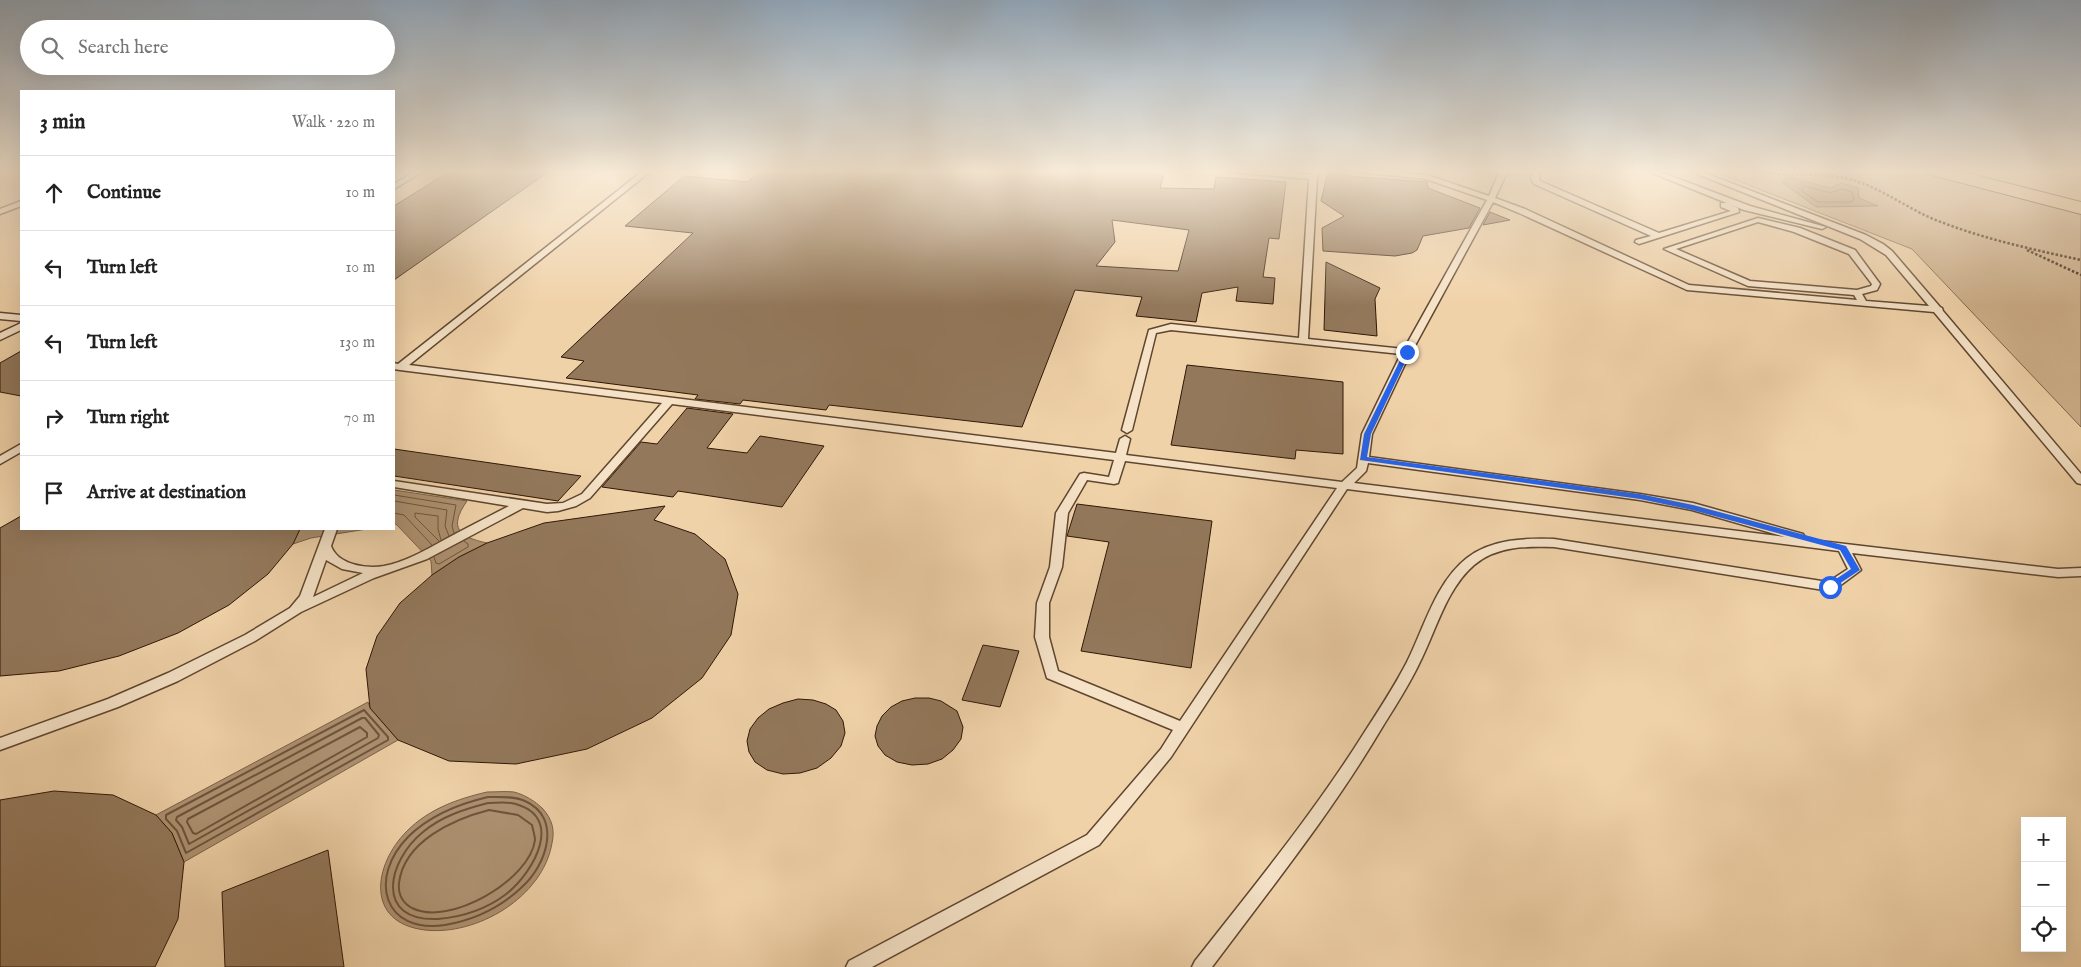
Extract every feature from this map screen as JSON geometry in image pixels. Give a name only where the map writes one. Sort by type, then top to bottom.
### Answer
[{"type":"lane","points":[[397,366],[591,215]]},
{"type":"lane","points":[[1302,341],[1312,215]]},
{"type":"lane","points":[[854,967],[1092,840],[1166,753],[1344,486],[1362,469],[1367,434],[1407,352],[1482,215]]},
{"type":"lane","points":[[1531,215],[1687,287],[1939,310]]},
{"type":"lane","points":[[1609,215],[1673,247]]},
{"type":"lane","points":[[1639,242],[1725,215]]},
{"type":"lane","points":[[1776,215],[1863,237]]},
{"type":"lane","points":[[1807,215],[1863,237],[1889,253],[1939,310],[2081,481]]},
{"type":"lane","points":[[1758,220],[1797,230],[1852,252],[1876,284],[1874,288],[1857,293],[1748,283],[1668,248],[1758,220]]},
{"type":"lane","points":[[1857,293],[1863,303]]},
{"type":"lane","points":[[0,316],[20,318]]},
{"type":"lane","points":[[0,337],[20,327]]},
{"type":"lane","points":[[1183,728],[1052,674],[1042,637],[1043,604],[1056,567],[1062,513],[1084,476],[1114,480],[1152,332],[1158,328],[1171,327],[1407,352]]},
{"type":"lane","points":[[397,366],[1839,548],[2058,573],[2081,572]]},
{"type":"lane","points":[[395,484],[548,508],[561,508],[575,503],[586,496],[669,401]]},
{"type":"lane","points":[[0,461],[20,448]]},
{"type":"lane","points":[[1201,967],[1330,797],[1408,674],[1455,576],[1471,561],[1489,550],[1532,542],[1554,543],[1830,587],[1856,570],[1839,548],[1693,507],[1640,497],[1363,458]]},
{"type":"lane","points":[[0,744],[114,703],[173,677],[250,638],[295,611],[370,575],[423,556],[466,535],[521,504]]},
{"type":"lane","points":[[328,537],[330,557],[341,564],[369,570],[397,565]]},
{"type":"lane","points":[[295,611],[306,598],[328,537]]},
{"type":"path","points":[[1927,215],[1941,222],[2022,248],[2081,260]]},
{"type":"path","points":[[2022,248],[2081,275]]},
{"type":"shaded area","points":[[1825,215],[2081,215],[2081,427],[1912,249]]},
{"type":"water","points":[[395,490],[467,501],[458,518],[459,530],[469,538],[487,543],[459,557],[432,575],[431,561],[396,524]]},
{"type":"water","points":[[300,530],[361,530],[311,538],[293,544]]},
{"type":"water","points":[[368,702],[370,708],[398,740],[184,862],[172,833],[156,815]]},
{"type":"water","points":[[487,792],[514,792],[522,795],[537,803],[549,817],[553,829],[552,843],[546,862],[536,880],[522,896],[505,909],[466,927],[425,930],[406,925],[392,916],[384,905],[381,891],[382,875],[387,860],[396,845],[407,831],[434,811],[465,798]]},
{"type":"building","points":[[395,215],[487,215],[395,279]]},
{"type":"building","points":[[638,215],[1282,215],[1279,239],[1269,238],[1263,277],[1275,278],[1273,304],[1236,301],[1238,287],[1202,293],[1196,322],[1136,316],[1142,297],[1075,290],[1022,427],[829,405],[826,410],[743,400],[740,404],[695,399],[698,395],[566,378],[584,361],[561,357],[693,233],[625,226]],"holes":[[[1112,220],[1189,230],[1178,271],[1096,266],[1115,242]]]},
{"type":"building","points":[[1343,215],[1476,215],[1469,228],[1423,236],[1417,250],[1412,253],[1395,256],[1323,251],[1322,228],[1344,216]]},
{"type":"building","points":[[1488,215],[1498,215],[1510,220],[1483,225]]},
{"type":"building","points":[[1326,262],[1380,288],[1375,299],[1377,336],[1324,330]]},
{"type":"building","points":[[20,352],[20,396],[0,392],[0,363]]},
{"type":"building","points":[[1187,365],[1343,382],[1343,454],[1296,450],[1295,459],[1171,445]]},
{"type":"building","points":[[687,408],[733,414],[707,448],[747,453],[760,436],[824,446],[782,507],[678,491],[673,497],[602,487],[641,442],[657,444]]},
{"type":"building","points":[[395,449],[581,476],[558,501],[395,476]]},
{"type":"building","points":[[1077,504],[1212,521],[1191,668],[1081,651],[1109,542],[1067,536]]},
{"type":"building","points":[[665,506],[654,520],[695,534],[725,559],[738,594],[731,635],[702,678],[652,718],[587,749],[516,764],[449,761],[398,740],[370,708],[366,669],[377,636],[400,603],[432,575],[459,557],[487,543],[544,523]]},
{"type":"building","points":[[20,517],[20,530],[300,530],[293,544],[268,574],[229,605],[178,633],[119,656],[59,671],[0,676],[0,528]]},
{"type":"building","points":[[983,645],[1019,651],[1000,707],[962,700]]},
{"type":"building","points":[[915,698],[929,698],[941,701],[957,711],[963,727],[961,739],[953,750],[942,759],[928,764],[912,765],[897,762],[885,755],[878,746],[875,736],[882,716],[891,707],[902,701]]},
{"type":"building","points":[[798,699],[813,700],[826,704],[836,710],[843,721],[845,733],[841,746],[831,758],[817,768],[800,773],[783,774],[767,770],[755,762],[749,752],[747,741],[750,729],[758,718],[769,709]]},
{"type":"building","points":[[54,791],[113,795],[156,815],[172,833],[184,862],[178,919],[155,967],[0,967],[0,800]]},
{"type":"building","points":[[328,850],[344,967],[225,967],[222,892]]},
{"type":"route","points":[[1407,352],[1367,434],[1363,458],[1640,497],[1693,507],[1843,548],[1856,570],[1830,587]]}]
